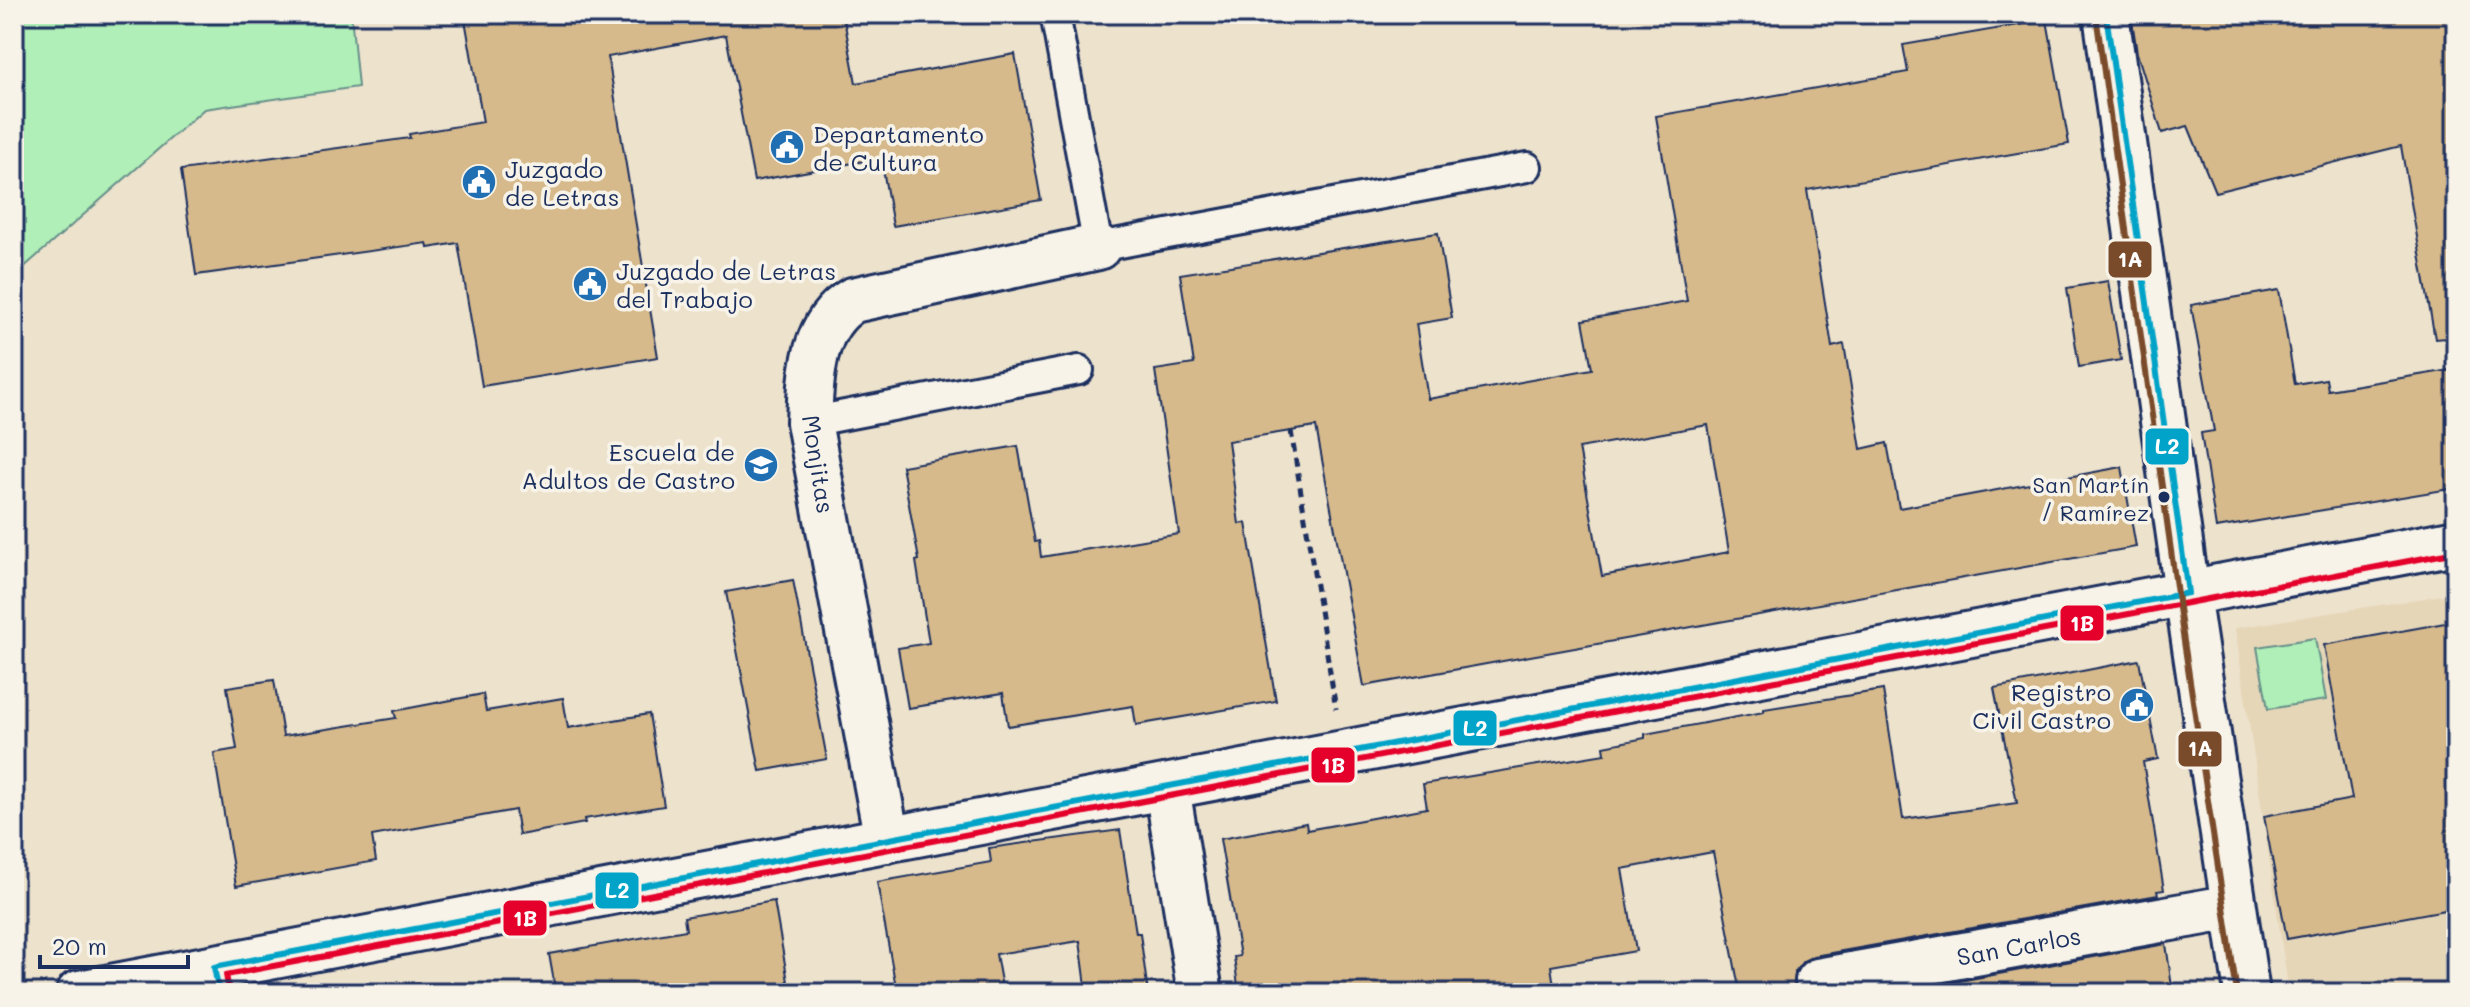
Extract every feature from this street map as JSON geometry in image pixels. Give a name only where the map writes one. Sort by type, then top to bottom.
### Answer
[{"type":"main road","points":[[2106,14],[2247,993]]},
{"type":"main road","name":"Monjitas","points":[[887,840],[809,422],[814,358],[828,321],[853,300],[1098,247]]},
{"type":"main road","points":[[79,993],[2456,542]]},
{"type":"main road","points":[[1167,787],[1200,993]]},
{"type":"main road","name":"San Carlos","points":[[1820,993],[1818,981],[2233,907]]},
{"type":"lane","points":[[1055,14],[1098,247],[1527,167]]},
{"type":"lane","points":[[809,422],[1079,370]]},
{"type":"path","points":[[1291,431],[1343,753]]},
{"type":"shaded area","points":[[2456,593],[2456,993],[2289,993],[2235,628]]},
{"type":"green space","points":[[14,14],[351,14],[358,87],[204,109],[14,276]]},
{"type":"green space","points":[[2315,638],[2326,700],[2268,709],[2257,647]]},
{"type":"building","points":[[464,14],[843,14],[856,83],[1015,54],[1041,200],[893,226],[881,158],[754,181],[726,35],[608,57],[658,357],[482,386],[458,243],[428,248],[427,243],[196,275],[181,170],[410,138],[409,134],[483,122]]},
{"type":"building","points":[[2131,14],[2456,14],[2456,337],[2435,339],[2401,146],[2215,192],[2188,126],[2162,133],[2137,53]]},
{"type":"building","points":[[2047,20],[2069,144],[1807,190],[1832,347],[1844,344],[1861,449],[1887,443],[1899,508],[2122,467],[2136,547],[1364,686],[1316,427],[1228,441],[1239,524],[1246,523],[1276,701],[1136,725],[1133,706],[1008,726],[1003,693],[908,708],[898,648],[929,643],[916,561],[919,560],[902,466],[1018,446],[1035,542],[1039,541],[1041,557],[1179,534],[1155,370],[1194,364],[1180,274],[1438,233],[1452,318],[1416,324],[1428,399],[1592,369],[1583,320],[1687,301],[1656,116],[1908,72],[1903,45]],"holes":[[[1708,425],[1729,552],[1602,576],[1579,448]]]},
{"type":"building","points":[[2108,281],[2121,360],[2079,367],[2067,288]]},
{"type":"building","points":[[2279,290],[2295,384],[2326,379],[2328,390],[2456,369],[2456,488],[2216,528],[2201,433],[2214,431],[2191,305]]},
{"type":"building","points":[[793,580],[827,759],[760,771],[726,592]]},
{"type":"building","points":[[2456,621],[2456,908],[2287,939],[2264,816],[2352,799],[2324,645]]},
{"type":"building","points":[[2139,660],[2158,759],[2143,762],[2164,890],[2157,891],[2158,895],[1814,956],[1803,961],[1795,972],[1795,993],[1740,993],[1713,852],[1622,869],[1636,951],[1551,966],[1555,993],[1239,993],[1234,957],[1240,956],[1220,839],[1306,823],[1307,830],[1427,808],[1423,784],[1605,754],[1604,746],[1645,738],[1645,734],[1764,712],[1764,709],[1883,690],[1903,819],[2017,803],[1994,688]]},
{"type":"building","points":[[274,680],[283,736],[396,718],[394,711],[483,694],[486,711],[563,698],[568,728],[649,714],[664,806],[584,819],[585,823],[519,835],[515,810],[372,836],[376,861],[236,886],[214,753],[237,749],[227,687]]},
{"type":"building","points":[[1120,830],[1148,993],[1087,993],[1080,941],[996,954],[1003,993],[897,993],[877,882],[991,862],[989,848]]},
{"type":"building","points":[[774,901],[790,993],[556,993],[549,954],[686,930],[684,917]]},
{"type":"building","points":[[2166,944],[2173,993],[1893,993]]},
{"type":"transit line","name":"L2","points":[[219,993],[214,967],[2188,593],[2106,14]]},
{"type":"transit line","name":"1A","points":[[2096,15],[2180,615],[2237,993]]},
{"type":"transit line","name":"1B","points":[[229,991],[226,975],[2456,552]]},
{"type":"place","name":"Departamento de Cultura","points":[[787,147]]},
{"type":"place","name":"Juzgado de Letras","points":[[479,182]]},
{"type":"place","name":"Juzgado de Letras del Trabajo","points":[[590,284]]},
{"type":"place","name":"Escuela de Adultos de Castro","points":[[761,465]]},
{"type":"place","name":"San Martín / Ramírez","points":[[2164,497]]},
{"type":"place","name":"Registro Civil Castro","points":[[2137,705]]}]
